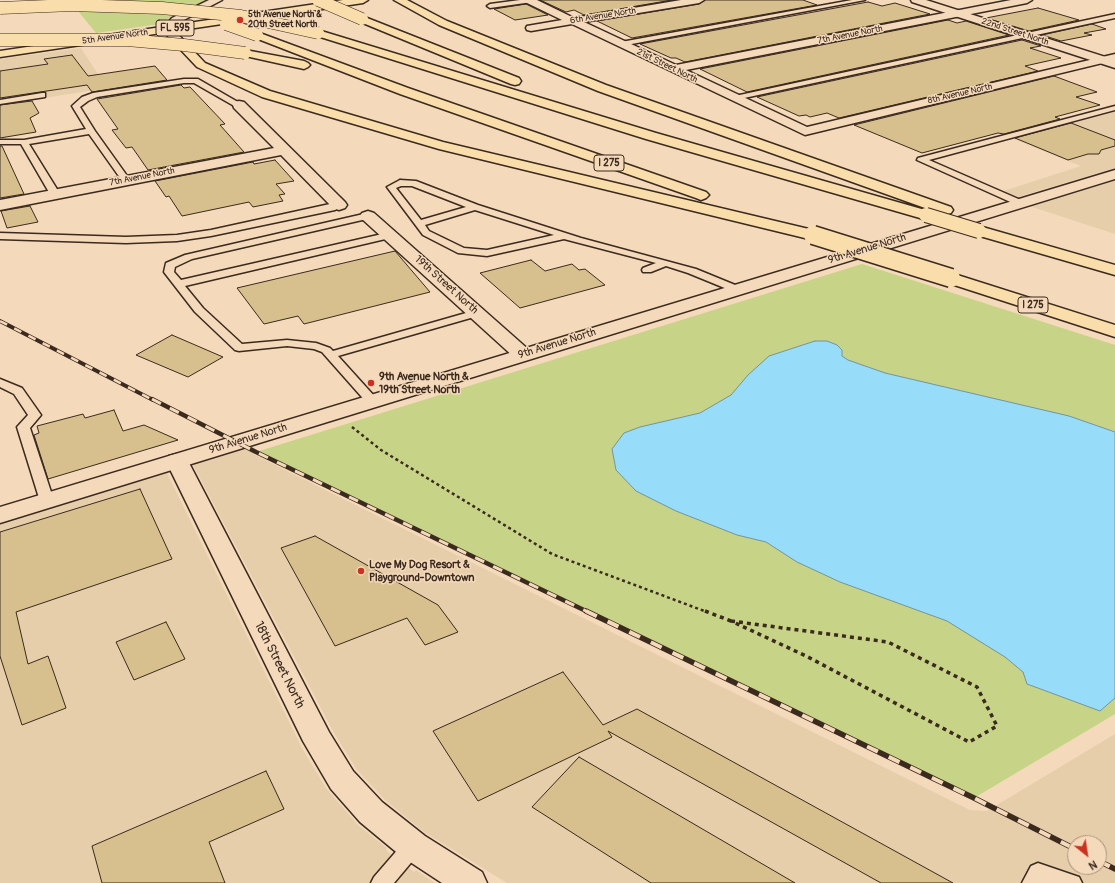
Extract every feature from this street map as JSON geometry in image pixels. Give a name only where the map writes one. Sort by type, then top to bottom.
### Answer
[{"type":"main road","points":[[0,12],[74,0]]},
{"type":"main road","name":"I 275","points":[[157,0],[257,35],[404,91],[813,235],[1115,331]]},
{"type":"main road","points":[[318,0],[651,136]]},
{"type":"main road","name":"5th Avenue North","points":[[0,54],[367,0]]},
{"type":"main road","points":[[399,0],[419,5],[443,24],[602,88],[945,210],[986,229]]},
{"type":"main road","points":[[0,8],[72,5],[162,8],[235,15],[268,21],[318,33],[651,136],[926,216],[986,229],[1115,270]]},
{"type":"main road","points":[[167,29],[200,65],[266,94],[439,145],[813,235]]},
{"type":"main road","points":[[0,40],[127,40],[192,46],[245,53],[282,60],[404,91]]},
{"type":"street","points":[[167,29],[176,20],[217,0]]},
{"type":"street","name":"21st Street North","points":[[530,0],[805,131]]},
{"type":"street","name":"6th Avenue North","points":[[530,28],[699,0]]},
{"type":"street","name":"22nd Street North","points":[[916,0],[1025,35],[1111,60]]},
{"type":"street","name":"7th Avenue North","points":[[674,69],[1027,0]]},
{"type":"street","name":"8th Avenue North","points":[[805,131],[1111,60]]},
{"type":"street","points":[[239,105],[339,205]]},
{"type":"street","name":"7th Avenue North","points":[[0,205],[284,150]]},
{"type":"street","name":"9th Avenue North","points":[[0,516],[522,354],[1115,174]]},
{"type":"street","name":"19th Street North","points":[[368,216],[522,354]]},
{"type":"street","name":"18th Street North","points":[[177,461],[318,741],[342,780],[371,812],[413,846]]},
{"type":"street","points":[[413,846],[470,883]]},
{"type":"lane","points":[[490,6],[530,0]]},
{"type":"lane","points":[[621,44],[862,0]]},
{"type":"lane","points":[[735,98],[1115,16]]},
{"type":"lane","points":[[126,180],[76,106],[85,99],[96,95],[184,81],[195,81],[239,105]]},
{"type":"lane","points":[[0,102],[42,95]]},
{"type":"lane","points":[[1020,203],[922,160],[1115,108]]},
{"type":"lane","points":[[0,142],[24,142],[91,130]]},
{"type":"lane","points":[[24,142],[55,194]]},
{"type":"lane","points":[[564,236],[487,253],[462,251],[426,233],[391,187],[400,183],[413,183],[475,207],[564,236],[692,271],[736,289]]},
{"type":"lane","points":[[0,236],[126,240],[177,238],[211,233],[336,207],[339,205]]},
{"type":"lane","points":[[419,224],[475,207]]},
{"type":"lane","points":[[368,216],[189,257],[170,265],[169,272],[199,310],[239,348],[288,343],[316,346],[326,350],[372,401]]},
{"type":"lane","points":[[179,284],[391,235]]},
{"type":"lane","points":[[647,270],[666,263]]},
{"type":"lane","points":[[330,355],[477,313]]},
{"type":"lane","points":[[0,383],[18,391],[35,415],[22,427],[47,501]]},
{"type":"lane","points":[[381,883],[413,846]]},
{"type":"lane","points":[[1032,883],[1038,872],[1072,883]]},
{"type":"path","points":[[335,412],[380,450],[552,554],[731,621],[806,656],[969,742],[997,726],[977,687],[888,642],[731,621]]},
{"type":"shaded area","points":[[81,48],[107,88],[0,105],[0,59]]},
{"type":"shaded area","points":[[1115,105],[1115,168],[1011,199],[994,194],[1081,166],[1006,136]]},
{"type":"shaded area","points":[[1115,179],[1115,234],[1029,206]]},
{"type":"shaded area","points":[[255,446],[253,454],[970,810],[987,811],[1115,734],[1115,883],[507,883],[424,832],[385,800],[357,770],[334,733],[193,465]]},
{"type":"shaded area","points":[[167,473],[302,748],[326,788],[358,825],[387,848],[386,850],[414,872],[416,870],[435,883],[0,883],[0,525]]},
{"type":"green space","points":[[129,0],[208,0],[172,16],[160,24],[96,33],[78,11]]},
{"type":"green space","points":[[862,264],[1115,345],[1115,714],[974,798],[256,452]]},
{"type":"water","points":[[815,341],[827,341],[837,345],[842,350],[842,356],[848,360],[885,373],[1069,416],[1115,432],[1115,698],[1100,711],[1027,684],[1023,672],[1005,657],[947,621],[840,582],[797,562],[766,542],[737,535],[676,511],[636,491],[616,470],[612,449],[624,433],[640,427],[700,413],[731,395],[748,375],[769,356]]},
{"type":"building","points":[[540,0],[672,0],[584,15],[574,10],[566,12]]},
{"type":"building","points":[[705,0],[803,0],[817,5],[632,38],[597,21],[699,4]]},
{"type":"building","points":[[868,2],[882,6],[895,3],[930,14],[685,62],[676,58],[671,58],[640,44]]},
{"type":"building","points":[[526,4],[548,15],[515,20],[494,9]]},
{"type":"building","points":[[1038,8],[1079,20],[1029,31],[986,18]]},
{"type":"building","points":[[948,20],[957,23],[966,21],[1009,35],[747,92],[700,69]]},
{"type":"building","points":[[1092,24],[1106,29],[1084,33],[1092,35],[1061,41],[1042,35]]},
{"type":"building","points":[[1022,40],[1041,46],[1030,48],[1061,58],[1025,66],[1038,71],[839,118],[827,113],[810,117],[806,115],[799,116],[757,97]]},
{"type":"building","points":[[72,55],[88,76],[155,66],[167,80],[92,92],[87,85],[0,98],[0,71],[48,64],[44,59]]},
{"type":"building","points":[[1054,76],[1097,92],[1076,97],[1100,105],[1055,117],[1060,119],[1004,134],[998,133],[922,153],[854,125]]},
{"type":"building","points":[[181,85],[184,88],[190,87],[225,124],[220,125],[244,152],[148,170],[132,147],[126,148],[112,130],[118,129],[97,99]]},
{"type":"building","points":[[32,101],[39,113],[30,118],[36,132],[0,138],[0,105]]},
{"type":"building","points":[[1071,123],[1115,140],[1115,146],[1101,150],[1099,154],[1088,154],[1068,160],[1015,138]]},
{"type":"building","points":[[0,146],[2,146],[24,194],[0,198]]},
{"type":"building","points":[[275,160],[294,181],[276,184],[285,194],[279,195],[283,201],[253,207],[249,202],[182,216],[169,196],[166,197],[155,181],[253,162],[254,164]]},
{"type":"building","points":[[30,206],[38,222],[7,228],[1,211]]},
{"type":"building","points":[[395,251],[430,292],[304,324],[298,316],[264,324],[237,288]]},
{"type":"building","points":[[531,260],[545,271],[572,264],[579,270],[585,269],[605,285],[520,308],[480,273]]},
{"type":"building","points":[[172,335],[223,357],[188,377],[136,355]]},
{"type":"building","points":[[114,410],[123,431],[144,425],[178,440],[48,479],[34,435],[39,433],[37,426],[83,414],[85,418]]},
{"type":"building","points":[[140,489],[172,559],[16,612],[28,664],[48,656],[66,708],[22,725],[0,656],[0,532]]},
{"type":"building","points":[[315,536],[438,605],[458,632],[425,645],[407,618],[335,646],[281,548]]},
{"type":"building","points":[[166,622],[185,659],[134,680],[116,642]]},
{"type":"building","points":[[563,672],[603,725],[637,709],[953,883],[881,883],[608,731],[612,737],[478,801],[433,731]]},
{"type":"building","points":[[579,757],[795,883],[651,883],[532,807]]},
{"type":"building","points":[[266,771],[284,809],[209,842],[225,883],[102,883],[92,846]]},
{"type":"railway","points":[[0,321],[153,400]]},
{"type":"railway","points":[[152,399],[256,452],[588,612]]},
{"type":"railway","points":[[586,611],[974,798],[1067,845]]},
{"type":"railway","points":[[1107,865],[1115,869]]},
{"type":"place","name":"5th Avenue North & 20th Street North","points":[[240,20]]},
{"type":"place","name":"9th Avenue North & 19th Street North","points":[[371,383]]},
{"type":"place","name":"Love My Dog Resort & Playground-Downtown","points":[[361,571]]}]
